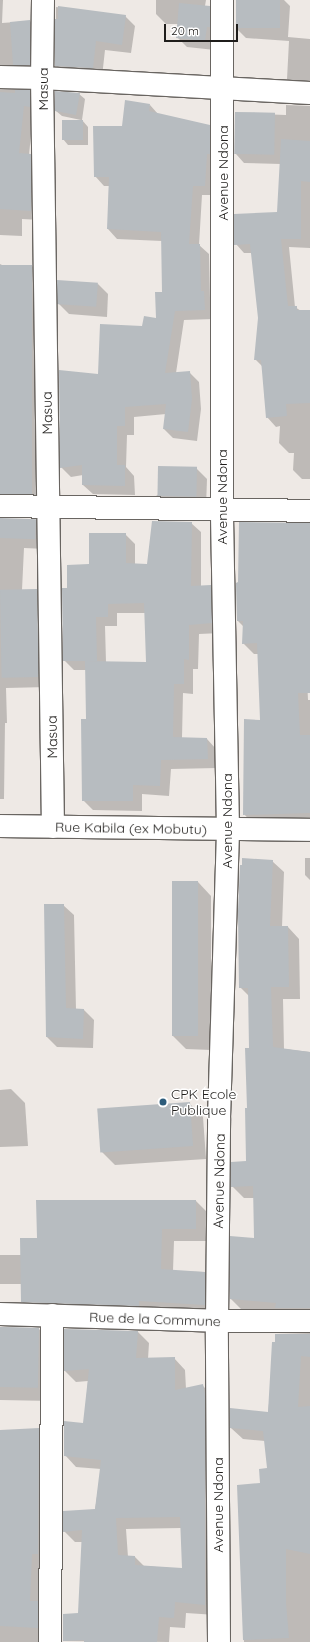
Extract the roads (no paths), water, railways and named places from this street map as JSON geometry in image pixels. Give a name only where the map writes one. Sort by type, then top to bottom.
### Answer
[{"type":"street","name":"Masua","points":[[43,0],[42,78],[53,827]]},
{"type":"street","name":"Avenue Ndona","points":[[219,1642],[217,1321],[219,1118],[228,829],[222,510],[222,0]]},
{"type":"street","points":[[0,77],[223,87],[310,93]]},
{"type":"street","points":[[0,506],[310,511]]},
{"type":"street","name":"Rue Kabila (ex Mobutu)","points":[[0,826],[310,830]]},
{"type":"street","name":"Rue de la Commune","points":[[0,1314],[217,1321],[310,1321]]},
{"type":"street","points":[[50,1642],[52,1315]]},
{"type":"place","name":"CPK Ecole Publique","points":[[163,1102]]}]
